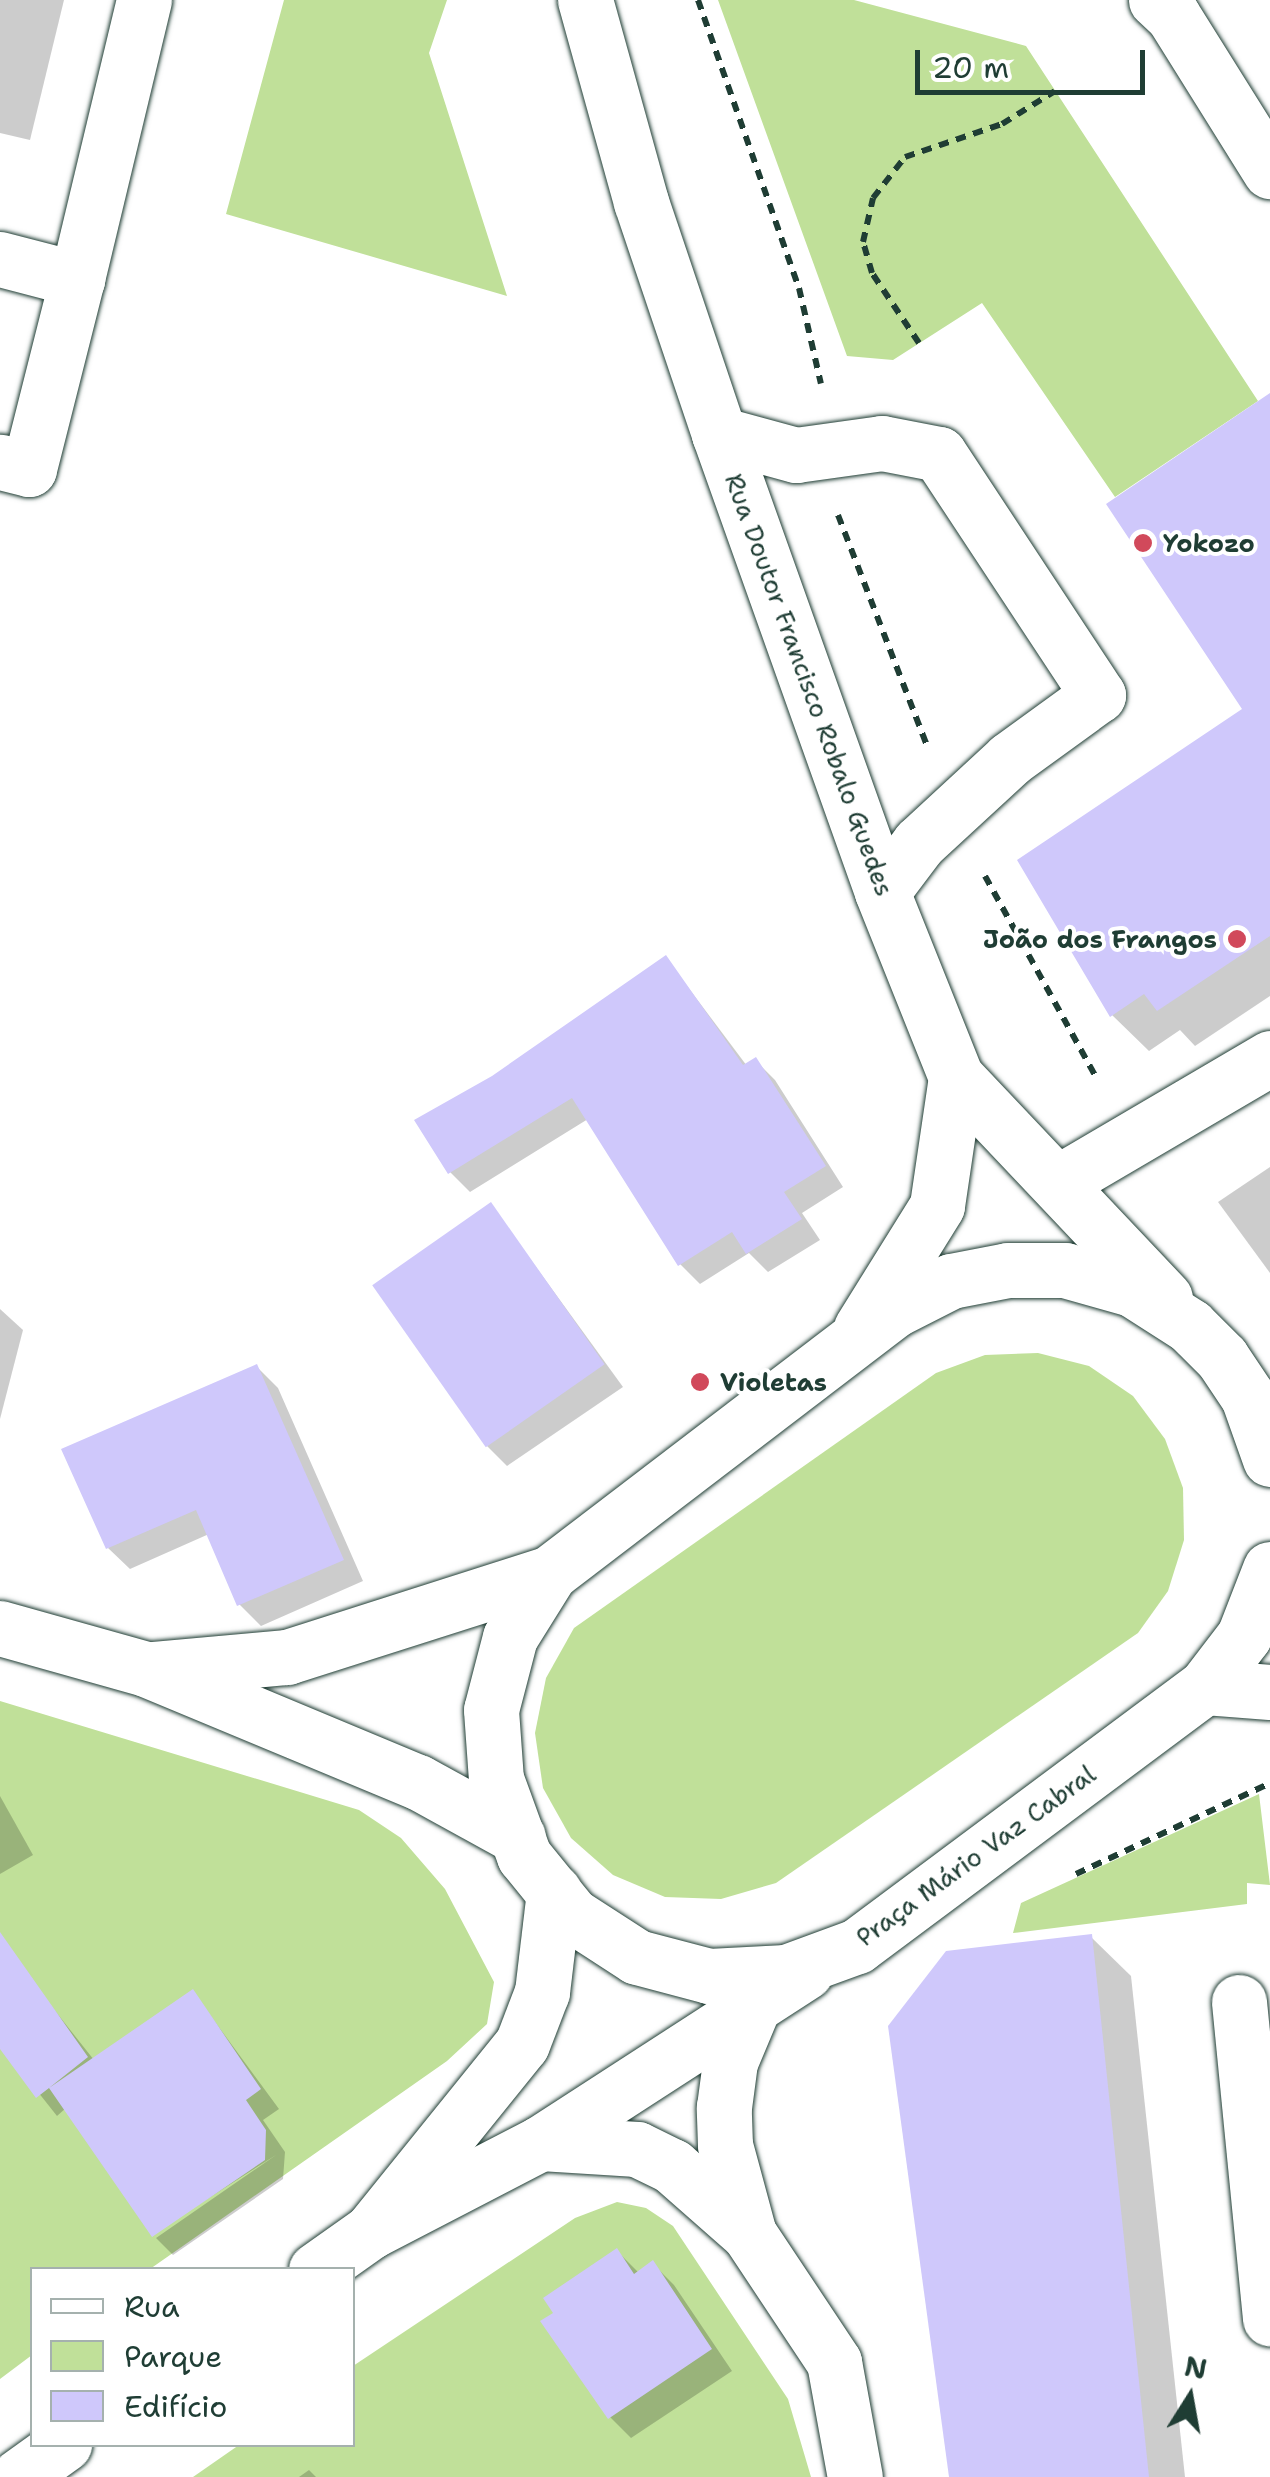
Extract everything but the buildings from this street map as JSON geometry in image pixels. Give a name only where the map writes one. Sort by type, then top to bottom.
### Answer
[{"type":"street","points":[[0,462],[29,469],[144,0]]},
{"type":"street","name":"Rua Doutor Francisco Robalo Guedes","points":[[585,0],[641,202],[719,434],[882,892],[956,1077]]},
{"type":"street","points":[[1172,5],[1270,171]]},
{"type":"street","points":[[0,260],[77,279]]},
{"type":"street","points":[[719,434],[796,455],[882,443],[939,454],[1098,696],[1010,759],[918,843],[882,892]]},
{"type":"street","points":[[1059,1182],[1270,1058]]},
{"type":"street","points":[[956,1077],[1059,1182],[1190,1326]]},
{"type":"street","points":[[846,1352],[937,1206],[956,1077]]},
{"type":"street","name":"Praça Mário Vaz Cabral","points":[[1270,1459],[1259,1409],[1190,1326],[1132,1288],[1065,1270],[1008,1270],[951,1281],[894,1310],[846,1352],[599,1530],[550,1573],[510,1637],[491,1710],[496,1779],[524,1856],[572,1915],[637,1956],[710,1976],[786,1972],[857,1946],[1205,1687],[1244,1636],[1270,1568]]},
{"type":"street","points":[[146,1669],[287,1657],[550,1573]]},
{"type":"street","points":[[0,1628],[146,1669],[418,1782],[518,1837]]},
{"type":"street","points":[[1205,1687],[1270,1692]]},
{"type":"street","points":[[371,2232],[522,2044],[542,1992],[554,1892]]},
{"type":"street","points":[[320,2267],[371,2232],[541,2143],[830,1955]]},
{"type":"street","points":[[1239,2002],[1270,2318]]},
{"type":"street","points":[[749,2234],[725,2145],[724,2107],[730,2062],[753,2006]]},
{"type":"street","points":[[541,2143],[636,2148],[672,2166],[749,2234],[834,2362],[856,2477]]},
{"type":"street","points":[[18,2477],[60,2447]]},
{"type":"path","points":[[919,343],[872,272],[863,242],[873,198],[905,158],[1002,124],[1055,91]]},
{"type":"path","points":[[1060,1882],[1270,1784]]},
{"type":"green space","points":[[284,0],[447,0],[429,53],[507,296],[226,214]]},
{"type":"green space","points":[[718,0],[854,0],[1026,46],[1258,401],[1115,497],[982,303],[893,360],[847,356]]},
{"type":"green space","points":[[1038,1353],[1089,1366],[1133,1396],[1165,1439],[1183,1488],[1184,1540],[1168,1591],[1138,1633],[776,1883],[721,1899],[665,1897],[613,1875],[571,1838],[543,1788],[535,1733],[546,1678],[574,1628],[936,1373],[985,1355]]},
{"type":"green space","points":[[0,1701],[359,1810],[401,1838],[445,1889],[494,1982],[487,2024],[447,2061],[153,2267],[30,2267],[30,2356],[0,2379]]},
{"type":"green space","points":[[1259,1794],[1270,1885],[1247,1883],[1247,1904],[1013,1933],[1021,1903]]},
{"type":"green space","points":[[617,2202],[646,2208],[673,2226],[788,2399],[811,2477],[193,2477],[236,2447],[355,2447],[355,2365],[575,2218]]},
{"type":"place","name":"Yokozo","points":[[1143,543]]},
{"type":"place","name":"João dos Frangos","points":[[1237,939]]},
{"type":"place","name":"Violetas","points":[[700,1382]]}]
